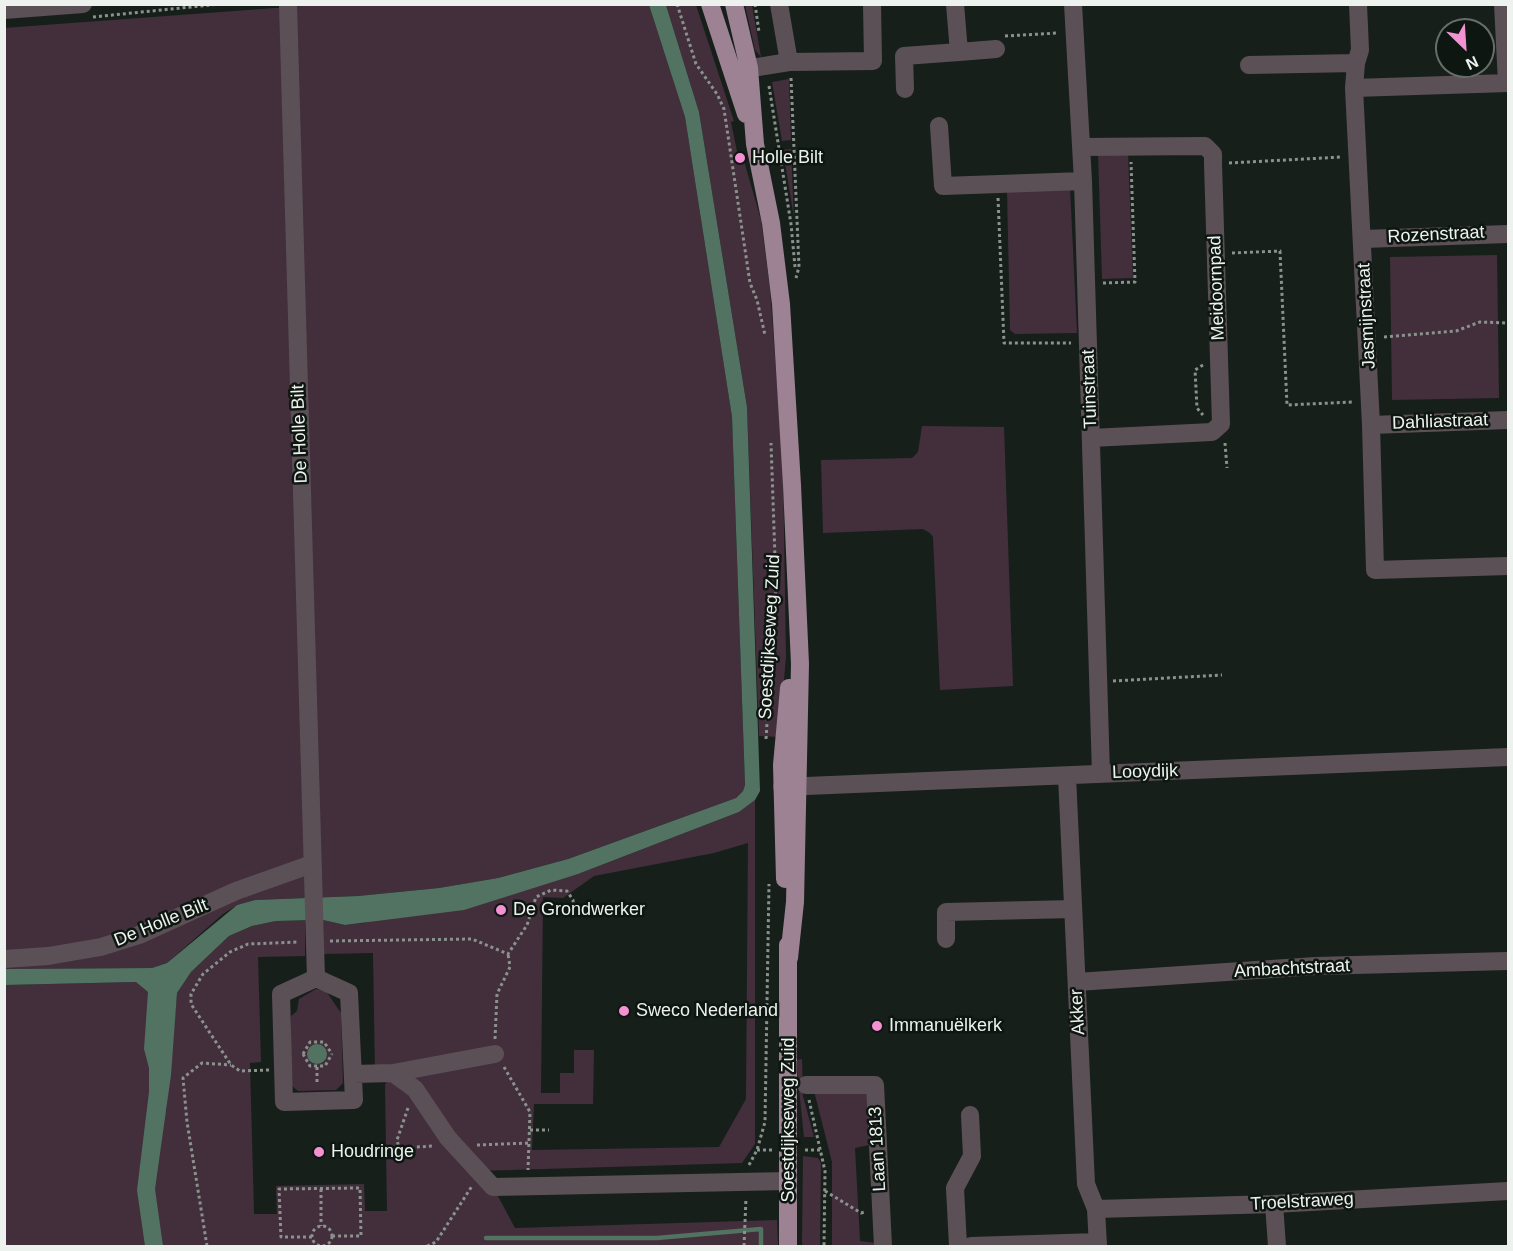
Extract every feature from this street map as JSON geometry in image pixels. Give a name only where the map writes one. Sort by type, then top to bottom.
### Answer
[{"type":"main road","name":"Soestdijkseweg Zuid","points":[[710,4],[740,70]]},
{"type":"main road","name":"Soestdijkseweg Zuid","points":[[734,4],[740,70],[771,222],[781,304],[795,587],[783,732],[789,786],[788,1246]]},
{"type":"street","name":"De Holle Bilt","points":[[288,4],[315,942]]},
{"type":"street","points":[[779,4],[789,62]]},
{"type":"street","points":[[740,70],[789,62],[873,61],[872,4]]},
{"type":"street","points":[[955,4],[959,52]]},
{"type":"street","name":"Tuinstraat","points":[[1073,4],[1082,147],[1101,774]]},
{"type":"street","name":"Jasmijnstraat","points":[[1358,4],[1360,50],[1356,63],[1354,88],[1368,339],[1374,570],[1509,566]]},
{"type":"street","points":[[1354,88],[1508,83],[1503,4]]},
{"type":"street","points":[[4,10],[87,11]]},
{"type":"street","points":[[905,89],[904,56],[996,49]]},
{"type":"street","points":[[1248,65],[1356,63]]},
{"type":"street","points":[[939,126],[944,186],[1083,181]]},
{"type":"street","points":[[1082,147],[1205,146],[1213,154],[1213,164]]},
{"type":"street","name":"Meidoornpad","points":[[1091,438],[1212,432],[1221,424],[1213,164]]},
{"type":"street","name":"Rozenstraat","points":[[1363,239],[1509,234]]},
{"type":"street","name":"Dahliastraat","points":[[1371,425],[1509,420]]},
{"type":"street","name":"Looydijk","points":[[789,786],[1509,757]]},
{"type":"street","name":"Akker","points":[[1067,776],[1086,1184],[1096,1209],[1098,1244]]},
{"type":"street","name":"De Holle Bilt","points":[[4,959],[48,956],[101,947],[139,935],[236,891],[312,864]]},
{"type":"street","points":[[946,939],[945,912],[1073,909]]},
{"type":"street","points":[[315,942],[316,978]]},
{"type":"street","name":"Ambachtstraat","points":[[1077,982],[1316,966],[1509,961]]},
{"type":"street","points":[[316,978],[349,993],[354,1100],[284,1102],[282,1069],[281,994],[316,978]]},
{"type":"street","points":[[352,1074],[393,1073],[495,1053]]},
{"type":"street","points":[[393,1073],[415,1089],[454,1146],[493,1187],[788,1181]]},
{"type":"street","name":"Laan 1813","points":[[806,1085],[875,1085],[883,1246]]},
{"type":"street","points":[[958,1246],[955,1188],[972,1156],[970,1115]]},
{"type":"street","name":"Troelstraweg","points":[[1096,1209],[1274,1204],[1509,1191]]},
{"type":"street","points":[[1274,1204],[1277,1246]]},
{"type":"street","points":[[970,1246],[1098,1244]]},
{"type":"path","points":[[87,11],[220,4]]},
{"type":"path","points":[[677,4],[696,64],[717,94],[724,109],[750,283],[757,300],[767,343]]},
{"type":"path","points":[[996,49],[1002,36],[1076,32]]},
{"type":"path","points":[[789,62],[800,267],[796,279]]},
{"type":"path","points":[[1086,284],[1135,282],[1130,146]]},
{"type":"path","points":[[1213,164],[1359,157]]},
{"type":"path","points":[[998,184],[1004,343],[1088,342]]},
{"type":"path","points":[[1216,253],[1280,251],[1287,405],[1370,400]]},
{"type":"path","points":[[1368,339],[1456,331],[1480,322],[1500,325],[1509,323]]},
{"type":"path","name":"Soestdijkseweg Zuid","points":[[766,742],[776,586],[771,432]]},
{"type":"path","points":[[1099,681],[1222,675]]},
{"type":"path","name":"Soestdijkseweg Zuid","points":[[744,1246],[746,1181],[749,1164],[757,1150],[765,1122],[769,882]]},
{"type":"path","points":[[528,1186],[530,1112],[495,1053],[497,994],[510,967],[508,954],[527,925],[536,897],[551,890],[567,891],[573,900],[574,911]]},
{"type":"path","points":[[282,1069],[240,1071],[231,1065],[191,1004],[191,994],[202,974],[230,952],[248,944],[472,939],[508,954]]},
{"type":"path","points":[[310,1042],[324,1042],[332,1054],[325,1066],[310,1066],[303,1054],[310,1042]]},
{"type":"path","points":[[207,1246],[187,1122],[183,1078],[201,1063],[231,1065]]},
{"type":"path","name":"Soestdijkseweg Zuid","points":[[806,1085],[824,1160],[824,1246]]},
{"type":"path","points":[[415,1089],[398,1140],[399,1148],[529,1143]]},
{"type":"path","points":[[529,1130],[549,1130]]},
{"type":"path","points":[[427,1246],[436,1242],[479,1174]]},
{"type":"path","points":[[312,1237],[280,1237],[279,1189],[360,1188],[361,1236],[332,1236]]},
{"type":"path","points":[[321,1189],[321,1226]]},
{"type":"path","points":[[825,1191],[861,1213],[881,1211]]},
{"type":"path","points":[[312,1237],[316,1244],[322,1246],[329,1243],[332,1236],[329,1229],[321,1226]]},
{"type":"path","points":[[312,1237],[315,1230],[321,1226]]},
{"type":"shaded area","points":[[329,4],[649,5],[685,117],[732,417],[745,785],[743,791],[736,798],[568,859],[498,878],[439,888],[358,896],[255,900],[237,905],[223,914],[167,963],[152,968],[5,969],[4,28]]},
{"type":"shaded area","points":[[649,5],[666,5],[699,112],[747,407],[760,791],[755,800],[739,812],[578,874],[464,910],[345,925],[323,920],[276,921],[252,926],[229,936],[191,972],[177,993],[171,1075],[155,1189],[163,1246],[145,1246],[137,1190],[149,1092],[149,1068],[144,1049],[148,992],[136,982],[5,985],[4,969],[152,968],[167,963],[237,905],[255,900],[358,896],[439,888],[498,878],[568,859],[736,798],[743,791],[745,785],[732,417],[685,117]]},
{"type":"shaded area","points":[[666,5],[696,5],[734,121],[731,122],[739,161],[744,161],[761,220],[770,289],[783,466],[786,657],[779,737],[759,736],[747,407],[699,112]]},
{"type":"shaded area","points":[[745,5],[752,5],[761,57],[755,50]]},
{"type":"shaded area","points":[[789,79],[791,140],[782,141],[772,82]]},
{"type":"shaded area","points":[[791,149],[794,218],[783,150]]},
{"type":"shaded area","points":[[1128,152],[1133,278],[1102,279],[1098,153]]},
{"type":"shaded area","points":[[1070,187],[1077,333],[1015,334],[1010,330],[1007,190]]},
{"type":"shaded area","points":[[1497,255],[1499,398],[1392,400],[1390,257]]},
{"type":"shaded area","points":[[922,426],[1004,427],[1013,686],[940,690],[933,537],[930,533],[923,529],[823,533],[821,460],[912,458],[918,452]]},
{"type":"shaded area","points":[[755,800],[755,1144],[742,1163],[477,1171],[493,1187],[515,1228],[777,1220],[778,1246],[5,1246],[4,985],[137,982],[148,992],[166,1113],[177,993],[191,972],[229,936],[252,926],[276,921],[305,921],[305,956],[258,957],[261,1062],[250,1063],[254,1214],[277,1214],[276,1186],[364,1184],[365,1211],[387,1211],[385,1085],[392,1073],[375,1073],[373,953],[324,954],[323,920],[345,925],[364,923],[578,874],[739,812]],"holes":[[[748,843],[746,1099],[719,1147],[532,1150],[534,1104],[593,1104],[594,1050],[574,1050],[574,1073],[560,1073],[560,1093],[541,1093],[543,897],[563,898],[594,876],[714,853]]]},
{"type":"shaded area","points":[[316,989],[326,991],[341,1013],[343,1083],[336,1090],[298,1091],[291,1085],[291,1016],[297,1011],[299,999]]},
{"type":"shaded area","points":[[313,1044],[321,1044],[327,1050],[327,1058],[321,1064],[313,1064],[307,1058],[307,1050]]},
{"type":"shaded area","points":[[802,1059],[803,1096],[814,1137],[804,1137],[796,1060]]},
{"type":"shaded area","points":[[814,1091],[869,1093],[869,1145],[855,1148],[860,1241],[876,1243],[876,1246],[832,1246],[832,1162]]},
{"type":"shaded area","points":[[803,1156],[818,1158],[821,1163],[820,1246],[803,1246],[802,1243]]},
{"type":"waterway","points":[[486,1238],[657,1238],[761,1229],[761,1246]]},
{"type":"place","name":"Holle Bilt","points":[[740,158]]},
{"type":"place","name":"De Grondwerker","points":[[501,910]]},
{"type":"place","name":"Sweco Nederland","points":[[624,1011]]},
{"type":"place","name":"Immanuëlkerk","points":[[877,1026]]},
{"type":"place","name":"Houdringe","points":[[319,1152]]}]
